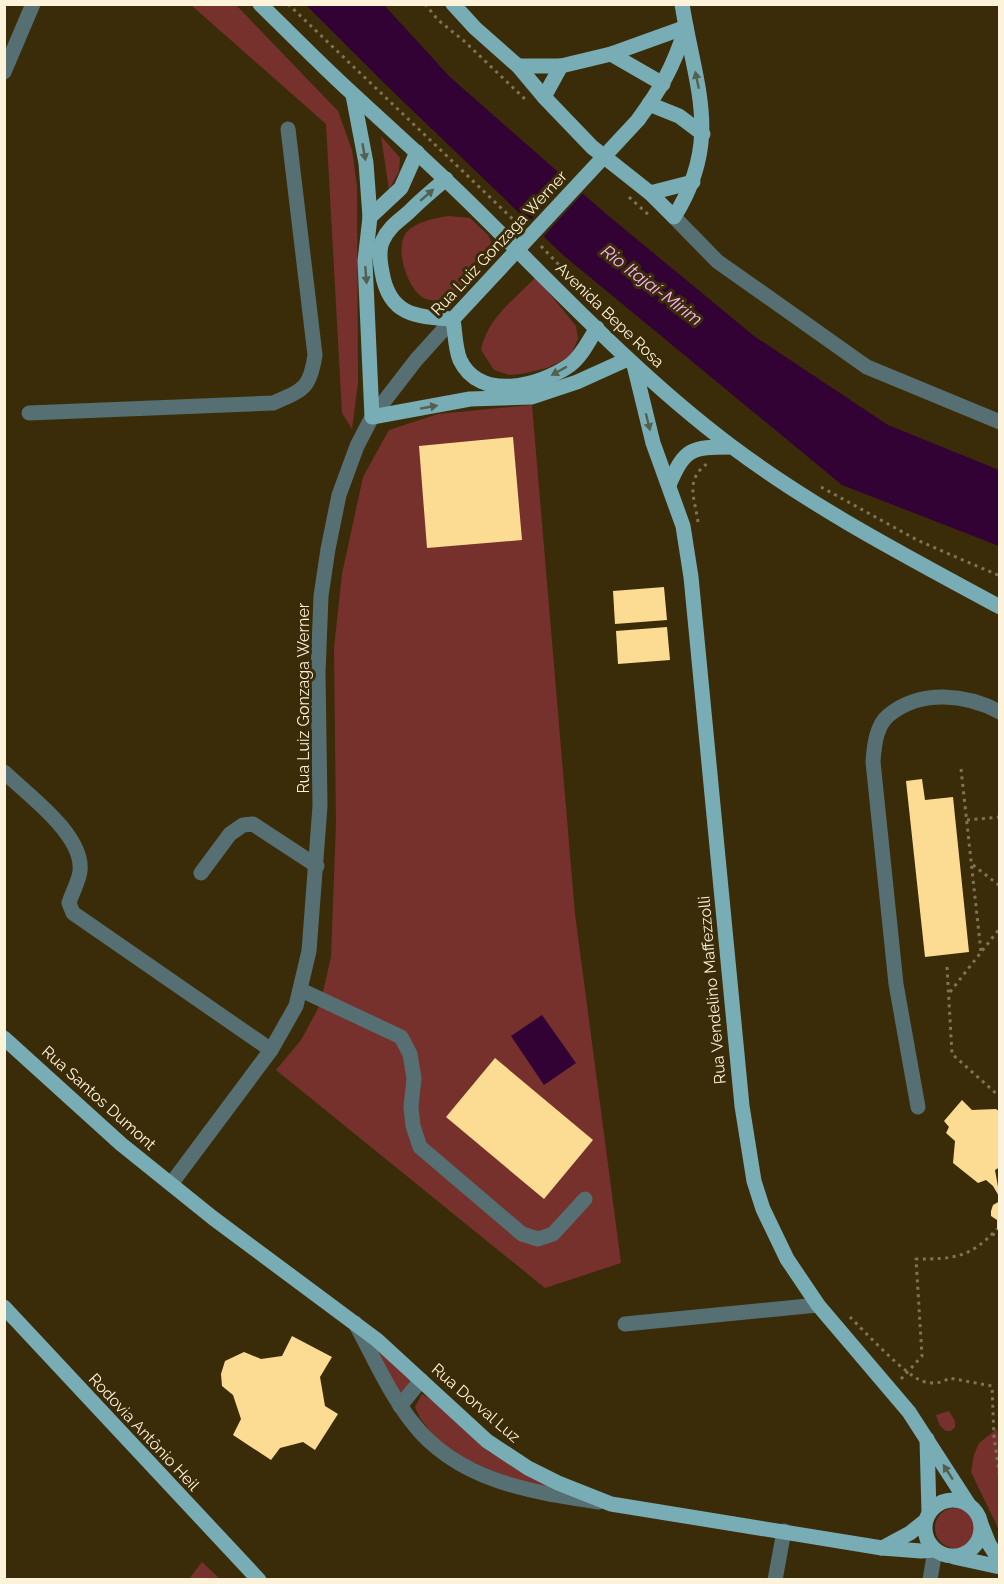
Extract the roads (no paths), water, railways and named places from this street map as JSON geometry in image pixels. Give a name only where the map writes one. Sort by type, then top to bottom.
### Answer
[{"type":"main road","name":"Avenida Bepe Rosa","points":[[260,4],[353,95],[446,179],[631,362],[677,404],[731,447],[796,492],[848,524],[999,607]]},
{"type":"main road","points":[[453,4],[475,28],[518,66],[591,147],[650,193],[674,217],[693,182],[703,134],[700,93],[686,27],[611,54],[561,66],[518,66]]},
{"type":"main road","name":"Rua Luiz Gonzaga Werner","points":[[453,319],[638,120],[663,84],[675,61],[686,27],[682,4]]},
{"type":"main road","points":[[611,54],[663,84]]},
{"type":"main road","points":[[544,97],[561,66]]},
{"type":"main road","points":[[353,95],[366,163],[370,217],[365,261],[372,417],[470,399],[532,397],[631,362]]},
{"type":"main road","points":[[649,104],[679,116],[703,134]]},
{"type":"main road","points":[[370,217],[401,188],[417,152]]},
{"type":"main road","points":[[446,179],[393,225],[381,242],[380,259],[384,286],[396,306],[429,318],[453,319],[460,360],[475,378],[502,388],[550,376],[570,364],[580,355],[597,328]]},
{"type":"main road","points":[[650,193],[693,182]]},
{"type":"main road","name":"Rua Vendelino Maffezzolli","points":[[631,362],[653,443],[683,526],[691,577],[737,1062],[748,1150],[757,1190],[775,1236],[800,1281],[909,1412],[969,1504]]},
{"type":"main road","points":[[669,485],[678,464],[686,454],[697,449],[731,447]]},
{"type":"main road","name":"Avenida Bepe Rosa","points":[[978,596],[999,602]]},
{"type":"main road","name":"Rua Santos Dumont","points":[[4,1038],[121,1144],[171,1184]]},
{"type":"main road","name":"Rua Dorval Luz","points":[[171,1184],[213,1218],[353,1321],[503,1452],[558,1483],[611,1504],[882,1548],[935,1550]]},
{"type":"main road","name":"Rodovia Antônio Heil","points":[[4,1307],[259,1580]]},
{"type":"main road","points":[[927,1439],[926,1537],[935,1550],[999,1568]]},
{"type":"main road","points":[[882,1548],[910,1533],[943,1501],[961,1500],[976,1511],[988,1545],[999,1561]]},
{"type":"main road","points":[[951,1556],[968,1552],[975,1545],[981,1528],[980,1519]]},
{"type":"street","points":[[4,72],[33,4]]},
{"type":"street","points":[[29,413],[273,403],[300,392],[312,376],[315,355],[288,129]]},
{"type":"street","points":[[674,217],[717,261],[867,367],[999,422]]},
{"type":"street","name":"Rua Luiz Gonzaga Werner","points":[[171,1184],[271,1050],[285,1028],[301,990],[309,951],[317,866],[320,806],[318,673],[321,596],[339,495],[357,446],[372,417],[416,360],[453,319]]},
{"type":"street","points":[[918,1107],[896,984],[873,762],[874,746],[888,715],[918,699],[943,697],[967,699],[999,712]]},
{"type":"street","points":[[4,772],[58,823],[76,845],[80,871],[69,903],[73,913],[271,1050]]},
{"type":"street","points":[[201,873],[230,834],[243,825],[253,824],[317,866]]},
{"type":"street","points":[[301,990],[401,1037],[410,1054],[414,1078],[411,1107],[413,1126],[420,1147],[522,1234],[538,1239],[553,1234],[585,1199]]},
{"type":"street","points":[[625,1324],[818,1305]]},
{"type":"street","points":[[353,1321],[400,1406],[427,1440],[445,1455],[479,1474],[508,1486],[611,1504]]},
{"type":"street","points":[[400,1406],[421,1380]]},
{"type":"street","points":[[775,1580],[784,1531]]},
{"type":"street","points":[[930,1580],[935,1550]]},
{"type":"water","name":"Rio Itajaí-Mirim","points":[[306,5],[384,5],[450,77],[605,213],[754,336],[888,425],[999,470],[999,546],[842,485],[563,255]]},
{"type":"water","points":[[542,1015],[576,1063],[544,1085],[511,1036]]}]
